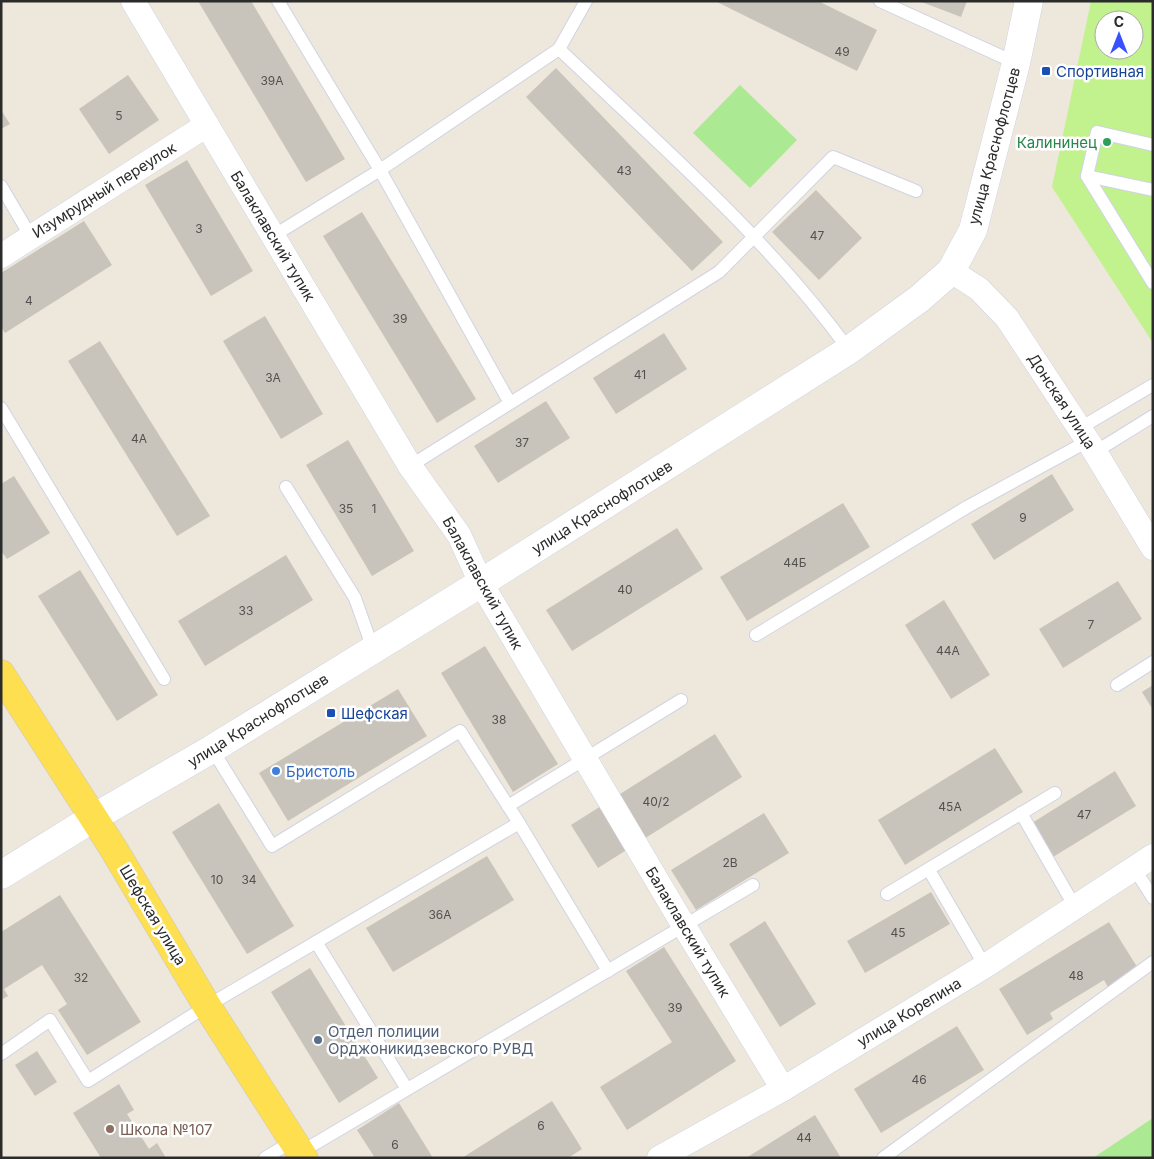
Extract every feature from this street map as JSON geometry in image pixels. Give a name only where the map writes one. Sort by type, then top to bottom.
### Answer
[{"type":"main road","name":"улица Краснофлотцев","points":[[1,875],[93,818],[212,749],[481,583],[849,350],[919,299],[951,271],[973,230],[1016,63],[1029,1]]},
{"type":"main road","name":"Шефская улица","points":[[1,674],[113,848],[207,1006],[299,1150]]},
{"type":"street","name":"Балаклавский тупик","points":[[133,1],[410,466],[459,535],[481,583],[783,1089]]},
{"type":"street","name":"Изумрудный переулок","points":[[1,256],[207,125]]},
{"type":"street","name":"Донская улица","points":[[951,271],[979,289],[1007,318],[1088,441],[1153,548]]},
{"type":"street","name":"улица Корепина","points":[[659,1158],[783,1089],[985,966],[1144,862]]},
{"type":"lane","points":[[278,1],[380,170],[510,403]]},
{"type":"lane","points":[[273,236],[380,170],[559,49],[586,1]]},
{"type":"lane","points":[[880,1],[1016,63]]},
{"type":"lane","points":[[559,49],[754,236],[821,312],[849,350]]},
{"type":"lane","points":[[1153,145],[1097,132],[1087,176],[1153,283]]},
{"type":"lane","points":[[410,466],[719,272],[834,157],[916,191]]},
{"type":"lane","points":[[1087,176],[1153,190]]},
{"type":"lane","points":[[1,186],[31,236]]},
{"type":"lane","points":[[1088,441],[1153,385]]},
{"type":"lane","points":[[1,408],[164,679]]},
{"type":"lane","points":[[756,635],[967,507],[1088,441],[1153,416]]},
{"type":"lane","points":[[286,486],[356,598],[374,649]]},
{"type":"lane","points":[[1117,685],[1153,662]]},
{"type":"lane","points":[[508,806],[681,700]]},
{"type":"lane","points":[[212,749],[272,846],[460,731],[519,823],[608,971]]},
{"type":"lane","points":[[887,894],[1055,793]]},
{"type":"lane","points":[[1021,813],[1075,907]]},
{"type":"lane","points":[[1,1054],[50,1020],[88,1081],[207,1006],[519,823]]},
{"type":"lane","points":[[1144,862],[1153,898]]},
{"type":"lane","points":[[929,870],[985,966]]},
{"type":"lane","points":[[265,1158],[299,1150],[407,1089],[754,885]]},
{"type":"lane","points":[[316,942],[407,1089]]},
{"type":"lane","points":[[883,1158],[1153,962]]},
{"type":"green space","name":"Калининец","points":[[1091,1],[1153,1],[1153,343],[1052,187]]},
{"type":"green space","points":[[740,85],[797,140],[750,188],[693,133]]},
{"type":"green space","points":[[1153,1118],[1153,1158],[1093,1158]]},
{"type":"building","points":[[198,1],[251,1],[345,159],[306,182]]},
{"type":"building","points":[[715,1],[818,1],[877,30],[857,71]]},
{"type":"building","points":[[919,1],[967,1],[961,17]]},
{"type":"building","points":[[556,68],[723,242],[692,271],[526,97]]},
{"type":"building","points":[[128,75],[159,120],[109,154],[79,109]]},
{"type":"building","points":[[1,110],[10,124],[1,129]]},
{"type":"building","points":[[187,160],[253,271],[211,296],[145,185]]},
{"type":"building","points":[[816,190],[862,238],[819,280],[772,232]]},
{"type":"building","points":[[362,212],[476,399],[437,423],[323,236]]},
{"type":"building","points":[[84,221],[112,265],[5,333],[1,327],[1,273]]},
{"type":"building","points":[[265,316],[323,414],[281,439],[223,341]]},
{"type":"building","points":[[664,333],[687,369],[616,414],[593,378]]},
{"type":"building","points":[[100,341],[210,516],[177,536],[68,361]]},
{"type":"building","points":[[546,401],[570,438],[498,483],[474,446]]},
{"type":"building","points":[[348,440],[414,551],[372,576],[306,465]]},
{"type":"building","points":[[1052,474],[1074,510],[994,560],[971,524]]},
{"type":"building","points":[[14,476],[50,533],[7,559],[1,551],[1,484]]},
{"type":"building","points":[[843,503],[870,547],[747,621],[720,577]]},
{"type":"building","points":[[677,528],[703,569],[572,651],[546,610]]},
{"type":"building","points":[[286,555],[313,600],[205,666],[178,621]]},
{"type":"building","points":[[80,570],[158,695],[117,721],[38,596]]},
{"type":"building","points":[[1118,581],[1142,619],[1063,668],[1039,629]]},
{"type":"building","points":[[944,600],[990,675],[951,699],[905,625]]},
{"type":"building","points":[[485,646],[558,764],[513,792],[441,673]]},
{"type":"building","points":[[1153,685],[1153,710],[1142,692]]},
{"type":"building","points":[[398,689],[427,736],[288,821],[259,773]]},
{"type":"building","points":[[715,734],[742,777],[598,868],[571,825]]},
{"type":"building","points":[[995,748],[1023,792],[905,865],[878,820]]},
{"type":"building","points":[[1115,771],[1136,806],[1053,857],[1032,823]]},
{"type":"building","points":[[219,803],[294,926],[247,954],[172,832]]},
{"type":"building","points":[[764,813],[789,853],[696,910],[671,870]]},
{"type":"building","points":[[487,856],[514,900],[393,972],[366,928]]},
{"type":"building","points":[[931,892],[950,924],[865,973],[847,941]]},
{"type":"building","points":[[60,895],[141,1022],[87,1055],[58,1010],[67,1004],[42,965],[4,989],[8,996],[1,1000],[1,932]]},
{"type":"building","points":[[765,921],[816,1004],[780,1027],[729,944]]},
{"type":"building","points":[[1109,922],[1139,970],[1109,989],[1104,980],[1050,1013],[1053,1019],[1027,1035],[999,989]]},
{"type":"building","points":[[664,947],[736,1061],[627,1130],[600,1087],[672,1042],[626,971]]},
{"type":"building","points":[[310,968],[378,1078],[339,1103],[271,992]]},
{"type":"building","points":[[957,1026],[984,1070],[881,1133],[854,1089]]},
{"type":"building","points":[[37,1051],[57,1082],[35,1096],[15,1065]]},
{"type":"building","name":"Школа №107","points":[[119,1084],[134,1110],[127,1114],[149,1149],[157,1143],[166,1158],[101,1158],[73,1113]]},
{"type":"building","points":[[552,1101],[582,1149],[568,1158],[462,1158]]},
{"type":"building","points":[[399,1103],[433,1158],[375,1158],[357,1130]]},
{"type":"building","points":[[815,1115],[841,1158],[746,1158]]},
{"type":"place","name":"Спортивная","points":[[1046,71]]},
{"type":"place","name":"Калининец","points":[[1107,142]]},
{"type":"place","name":"Шефская","points":[[331,713]]},
{"type":"place","name":"Бристоль","points":[[276,771]]},
{"type":"place","name":"Отдел полиции Орджоникидзевского РУВД","points":[[318,1040]]},
{"type":"place","name":"Школа №107","points":[[110,1129]]}]
